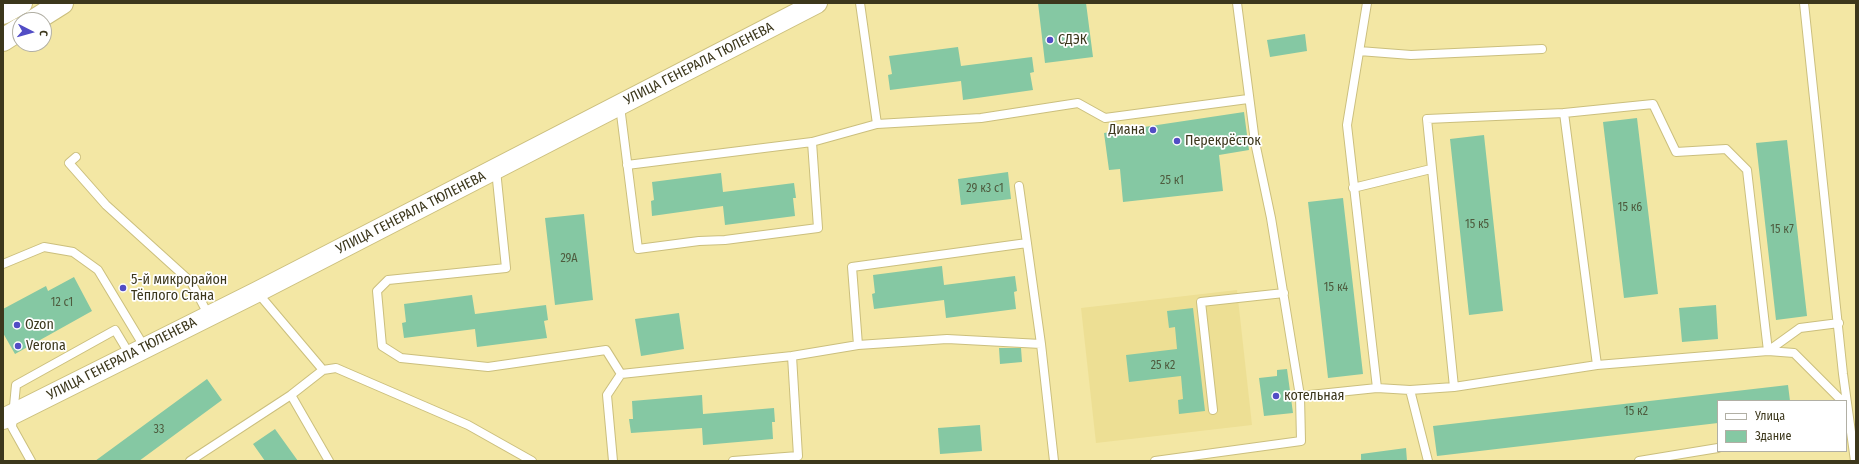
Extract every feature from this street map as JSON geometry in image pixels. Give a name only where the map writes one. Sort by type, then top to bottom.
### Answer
[{"type":"highway","points":[[3,13],[22,3]]},
{"type":"highway","points":[[48,12],[62,3]]},
{"type":"highway","points":[[3,40],[12,34]]},
{"type":"street","name":"УЛИЦА ГЕНЕРАЛА ТЮЛЕНЕВА","points":[[8,416],[257,292],[818,3]]},
{"type":"lane","points":[[860,3],[877,124]]},
{"type":"lane","points":[[1155,461],[1301,441],[1300,396],[1284,293],[1248,99],[1237,3]]},
{"type":"lane","points":[[1367,3],[1347,125],[1377,388]]},
{"type":"lane","points":[[1804,3],[1846,400]]},
{"type":"lane","points":[[1359,51],[1411,55],[1542,49]]},
{"type":"lane","points":[[627,165],[812,142],[877,124],[981,118],[1078,103],[1105,118],[1248,99]]},
{"type":"lane","points":[[1454,387],[1427,119],[1564,114],[1653,104],[1676,152],[1726,149],[1747,170],[1768,350]]},
{"type":"lane","points":[[619,105],[638,249],[818,228],[812,142]]},
{"type":"lane","points":[[1564,114],[1597,365]]},
{"type":"lane","points":[[76,157],[69,163],[106,205],[191,282],[209,316]]},
{"type":"lane","points":[[496,169],[506,268],[388,280],[377,291],[382,346],[401,358],[488,367],[606,350],[621,374]]},
{"type":"lane","points":[[1353,188],[1432,169]]},
{"type":"lane","points":[[1019,186],[1041,344],[1054,461]]},
{"type":"lane","points":[[858,345],[852,267],[1027,243]]},
{"type":"lane","points":[[3,264],[44,247],[73,252],[98,270],[137,352]]},
{"type":"lane","points":[[257,292],[323,370]]},
{"type":"lane","points":[[1213,410],[1201,302],[1284,293]]},
{"type":"lane","points":[[1768,350],[1800,328],[1839,323]]},
{"type":"lane","points":[[31,461],[12,427],[8,416],[16,384],[115,330],[137,352]]},
{"type":"lane","points":[[621,374],[792,356],[858,345],[947,339],[1041,344]]},
{"type":"lane","points":[[1300,396],[1377,388],[1410,390],[1454,387],[1597,365],[1768,350],[1794,352],[1841,400]]},
{"type":"lane","points":[[734,461],[798,456],[792,356]]},
{"type":"lane","points":[[190,461],[323,370],[336,368],[468,425],[532,461]]},
{"type":"lane","points":[[613,461],[607,395],[621,374]]},
{"type":"lane","points":[[1410,390],[1428,461]]},
{"type":"lane","points":[[290,394],[329,461]]},
{"type":"lane","points":[[1847,406],[1848,428],[1855,445],[1855,461]]},
{"type":"lane","points":[[1639,461],[1717,448]]},
{"type":"shaded area","points":[[1237,290],[1252,425],[1096,443],[1081,308]]},
{"type":"building","points":[[1038,3],[1086,3],[1093,57],[1045,63]]},
{"type":"building","points":[[1305,34],[1307,51],[1270,57],[1267,40]]},
{"type":"building","points":[[958,47],[961,66],[1032,57],[1034,72],[1030,73],[1033,90],[963,100],[961,81],[890,90],[888,75],[892,74],[889,56]]},
{"type":"building","name":"Перекрёсток","points":[[1244,112],[1249,150],[1219,155],[1223,191],[1123,202],[1120,169],[1109,170],[1104,133]]},
{"type":"building","points":[[1637,118],[1658,294],[1624,298],[1603,122]]},
{"type":"building","points":[[1484,135],[1503,311],[1469,315],[1450,139]]},
{"type":"building","points":[[1787,140],[1807,316],[1776,320],[1756,143]]},
{"type":"building","points":[[1008,172],[1011,199],[961,205],[958,179]]},
{"type":"building","points":[[721,173],[723,192],[794,183],[796,198],[793,198],[795,216],[725,225],[723,206],[652,216],[651,201],[654,200],[652,182]]},
{"type":"building","points":[[1343,198],[1363,374],[1328,378],[1308,202]]},
{"type":"building","points":[[584,214],[593,300],[555,305],[545,218]]},
{"type":"building","points":[[942,266],[944,285],[1015,276],[1017,291],[1014,292],[1016,309],[946,318],[944,300],[874,309],[872,294],[875,293],[873,275]]},
{"type":"building","points":[[74,277],[92,311],[15,354],[3,333],[3,309],[46,286],[48,291]]},
{"type":"building","points":[[472,295],[475,314],[546,305],[548,320],[544,321],[547,338],[477,347],[475,329],[404,338],[402,323],[406,322],[404,304]]},
{"type":"building","points":[[1716,305],[1718,339],[1682,342],[1679,308]]},
{"type":"building","points":[[1193,308],[1205,411],[1179,414],[1178,400],[1183,399],[1181,376],[1129,382],[1126,355],[1177,349],[1175,327],[1169,328],[1167,311]]},
{"type":"building","points":[[679,313],[684,349],[641,356],[635,319]]},
{"type":"building","points":[[999,348],[1021,348],[1022,362],[1000,364]]},
{"type":"building","name":"котельная","points":[[1287,369],[1293,413],[1264,416],[1259,378],[1277,376],[1277,370]]},
{"type":"building","points":[[207,379],[222,400],[139,461],[95,461]]},
{"type":"building","points":[[1788,385],[1790,400],[1717,400],[1717,423],[1437,456],[1433,426]]},
{"type":"building","points":[[702,395],[703,414],[774,408],[775,422],[772,422],[773,439],[703,445],[702,428],[631,433],[629,419],[633,419],[632,401]]},
{"type":"building","points":[[980,425],[982,451],[940,454],[938,428]]},
{"type":"building","points":[[275,429],[298,461],[265,461],[253,444]]},
{"type":"building","points":[[1406,448],[1407,461],[1361,461],[1361,454]]},
{"type":"place","name":"СДЭК","points":[[1050,40]]},
{"type":"place","name":"Диана","points":[[1153,130]]},
{"type":"place","name":"Перекрёсток","points":[[1177,141]]},
{"type":"place","name":"5-й микрорайон Тёплого Стана","points":[[123,288]]},
{"type":"place","name":"Ozon","points":[[17,325]]},
{"type":"place","name":"Verona","points":[[18,346]]},
{"type":"place","name":"котельная","points":[[1276,396]]}]
